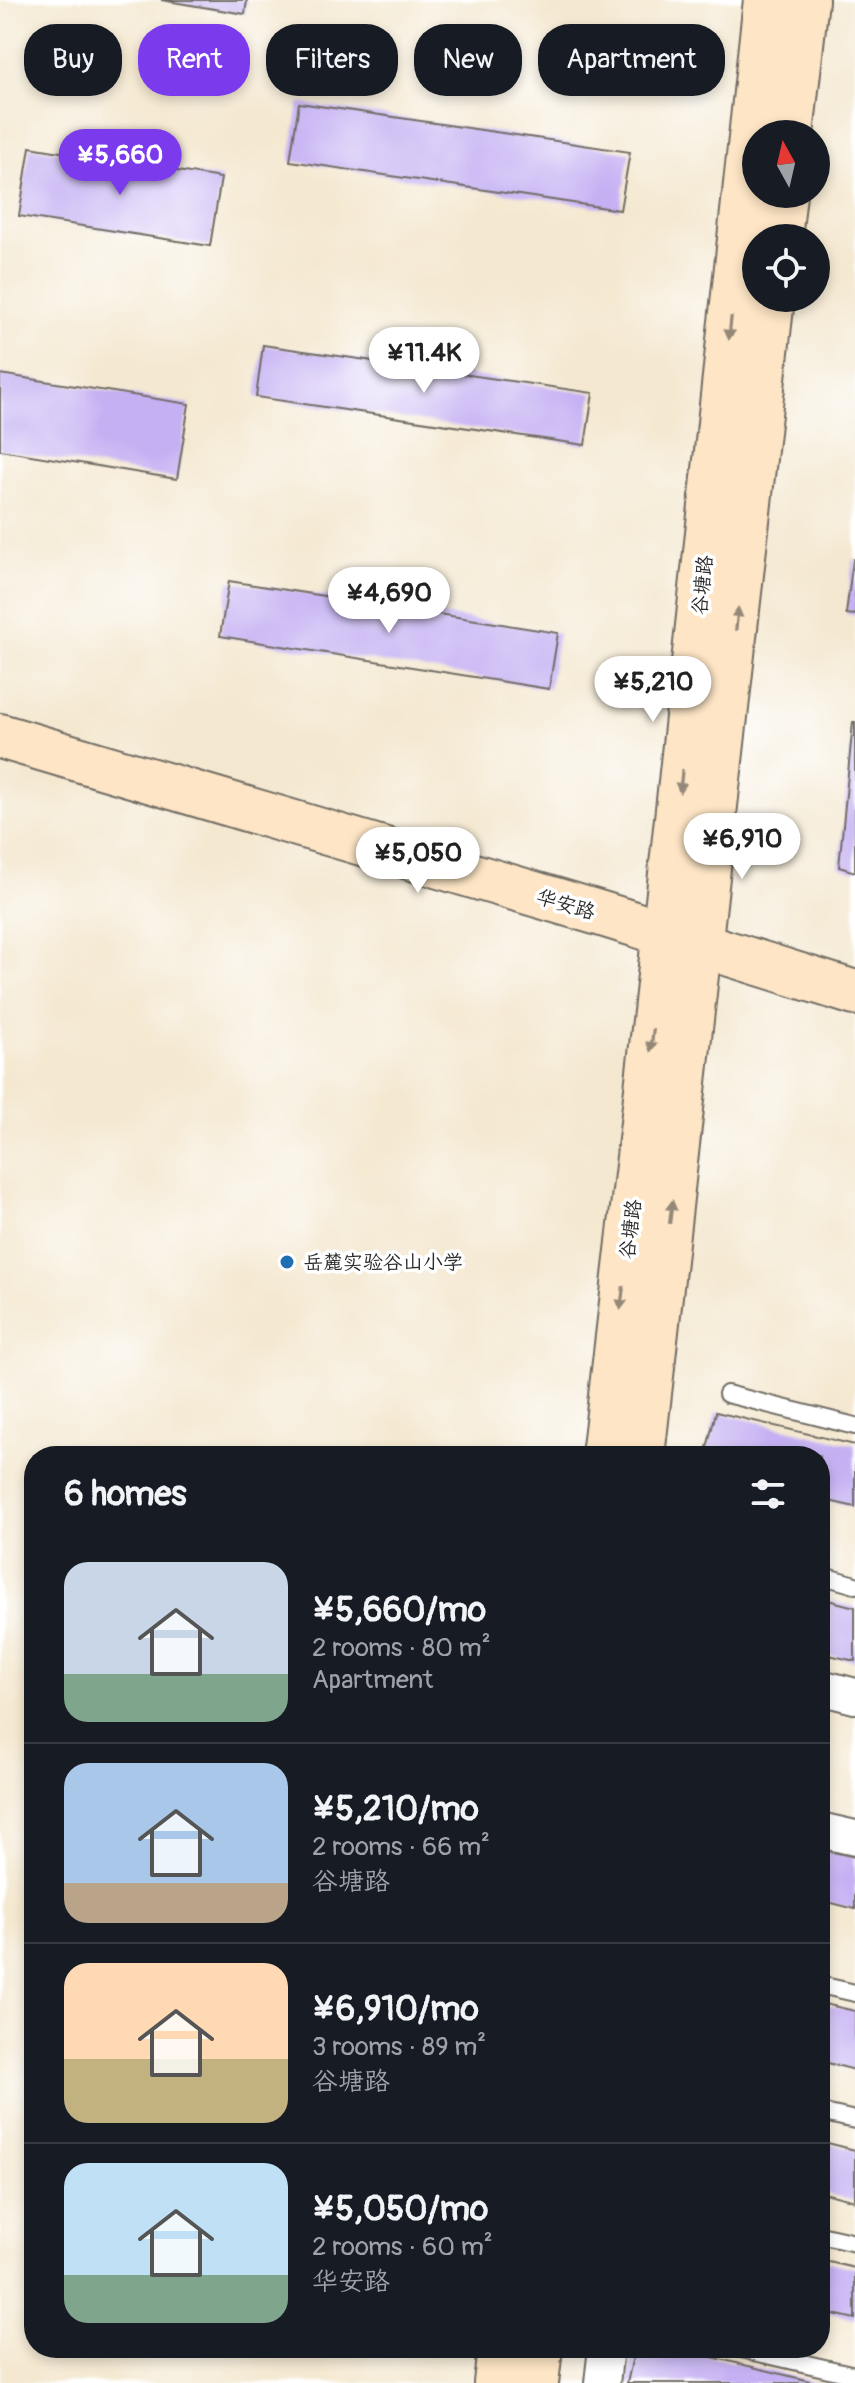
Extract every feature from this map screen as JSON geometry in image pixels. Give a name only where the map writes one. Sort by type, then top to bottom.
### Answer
[{"type":"main road","name":"谷塘路","points":[[643,1446],[684,927],[766,0]]},
{"type":"main road","points":[[793,120],[806,0]]},
{"type":"main road","name":"谷塘路","points":[[606,1446],[684,927],[770,312]]},
{"type":"main road","name":"华安路","points":[[0,716],[248,790],[391,828],[684,927],[855,993]]},
{"type":"main road","name":"华安路","points":[[0,736],[684,927],[855,967]]},
{"type":"main road","points":[[496,2383],[499,2358]]},
{"type":"main road","points":[[536,2383],[539,2358]]},
{"type":"street","points":[[830,1690],[855,1696]]},
{"type":"street","points":[[830,1832],[855,1838]]},
{"type":"street","points":[[602,2383],[605,2358]]},
{"type":"lane","points":[[727,1394],[855,1426]]},
{"type":"lane","points":[[830,1578],[855,1585]]},
{"type":"lane","points":[[830,1987],[855,1993]]},
{"type":"lane","points":[[830,2114],[855,2120]]},
{"type":"lane","points":[[830,2237],[855,2243]]},
{"type":"lane","points":[[781,2358],[855,2375]]},
{"type":"building","points":[[161,0],[247,0],[245,14]]},
{"type":"building","points":[[299,103],[630,152],[620,210],[290,161]]},
{"type":"building","points":[[30,147],[221,178],[210,246],[19,216]]},
{"type":"building","points":[[263,345],[593,393],[585,445],[256,397]]},
{"type":"building","points":[[0,374],[189,404],[177,479],[0,450]]},
{"type":"building","points":[[855,560],[855,615],[846,614]]},
{"type":"building","points":[[229,581],[558,633],[549,689],[220,636]]},
{"type":"building","points":[[855,722],[855,872],[839,867]]},
{"type":"building","points":[[716,1412],[855,1445],[855,1507],[830,1501],[830,1446],[708,1446]]},
{"type":"building","points":[[830,1601],[855,1607],[855,1661],[830,1655]]},
{"type":"building","points":[[830,1851],[855,1857],[855,1909],[830,1903]]},
{"type":"building","points":[[830,2005],[855,2011],[855,2070],[830,2064]]},
{"type":"building","points":[[830,2144],[855,2150],[855,2201],[830,2195]]},
{"type":"building","points":[[830,2262],[855,2268],[855,2319],[830,2313]]},
{"type":"building","points":[[633,2358],[716,2358],[818,2383],[627,2383]]},
{"type":"place","name":"岳麓实验谷山小学","points":[[287,1262]]}]
